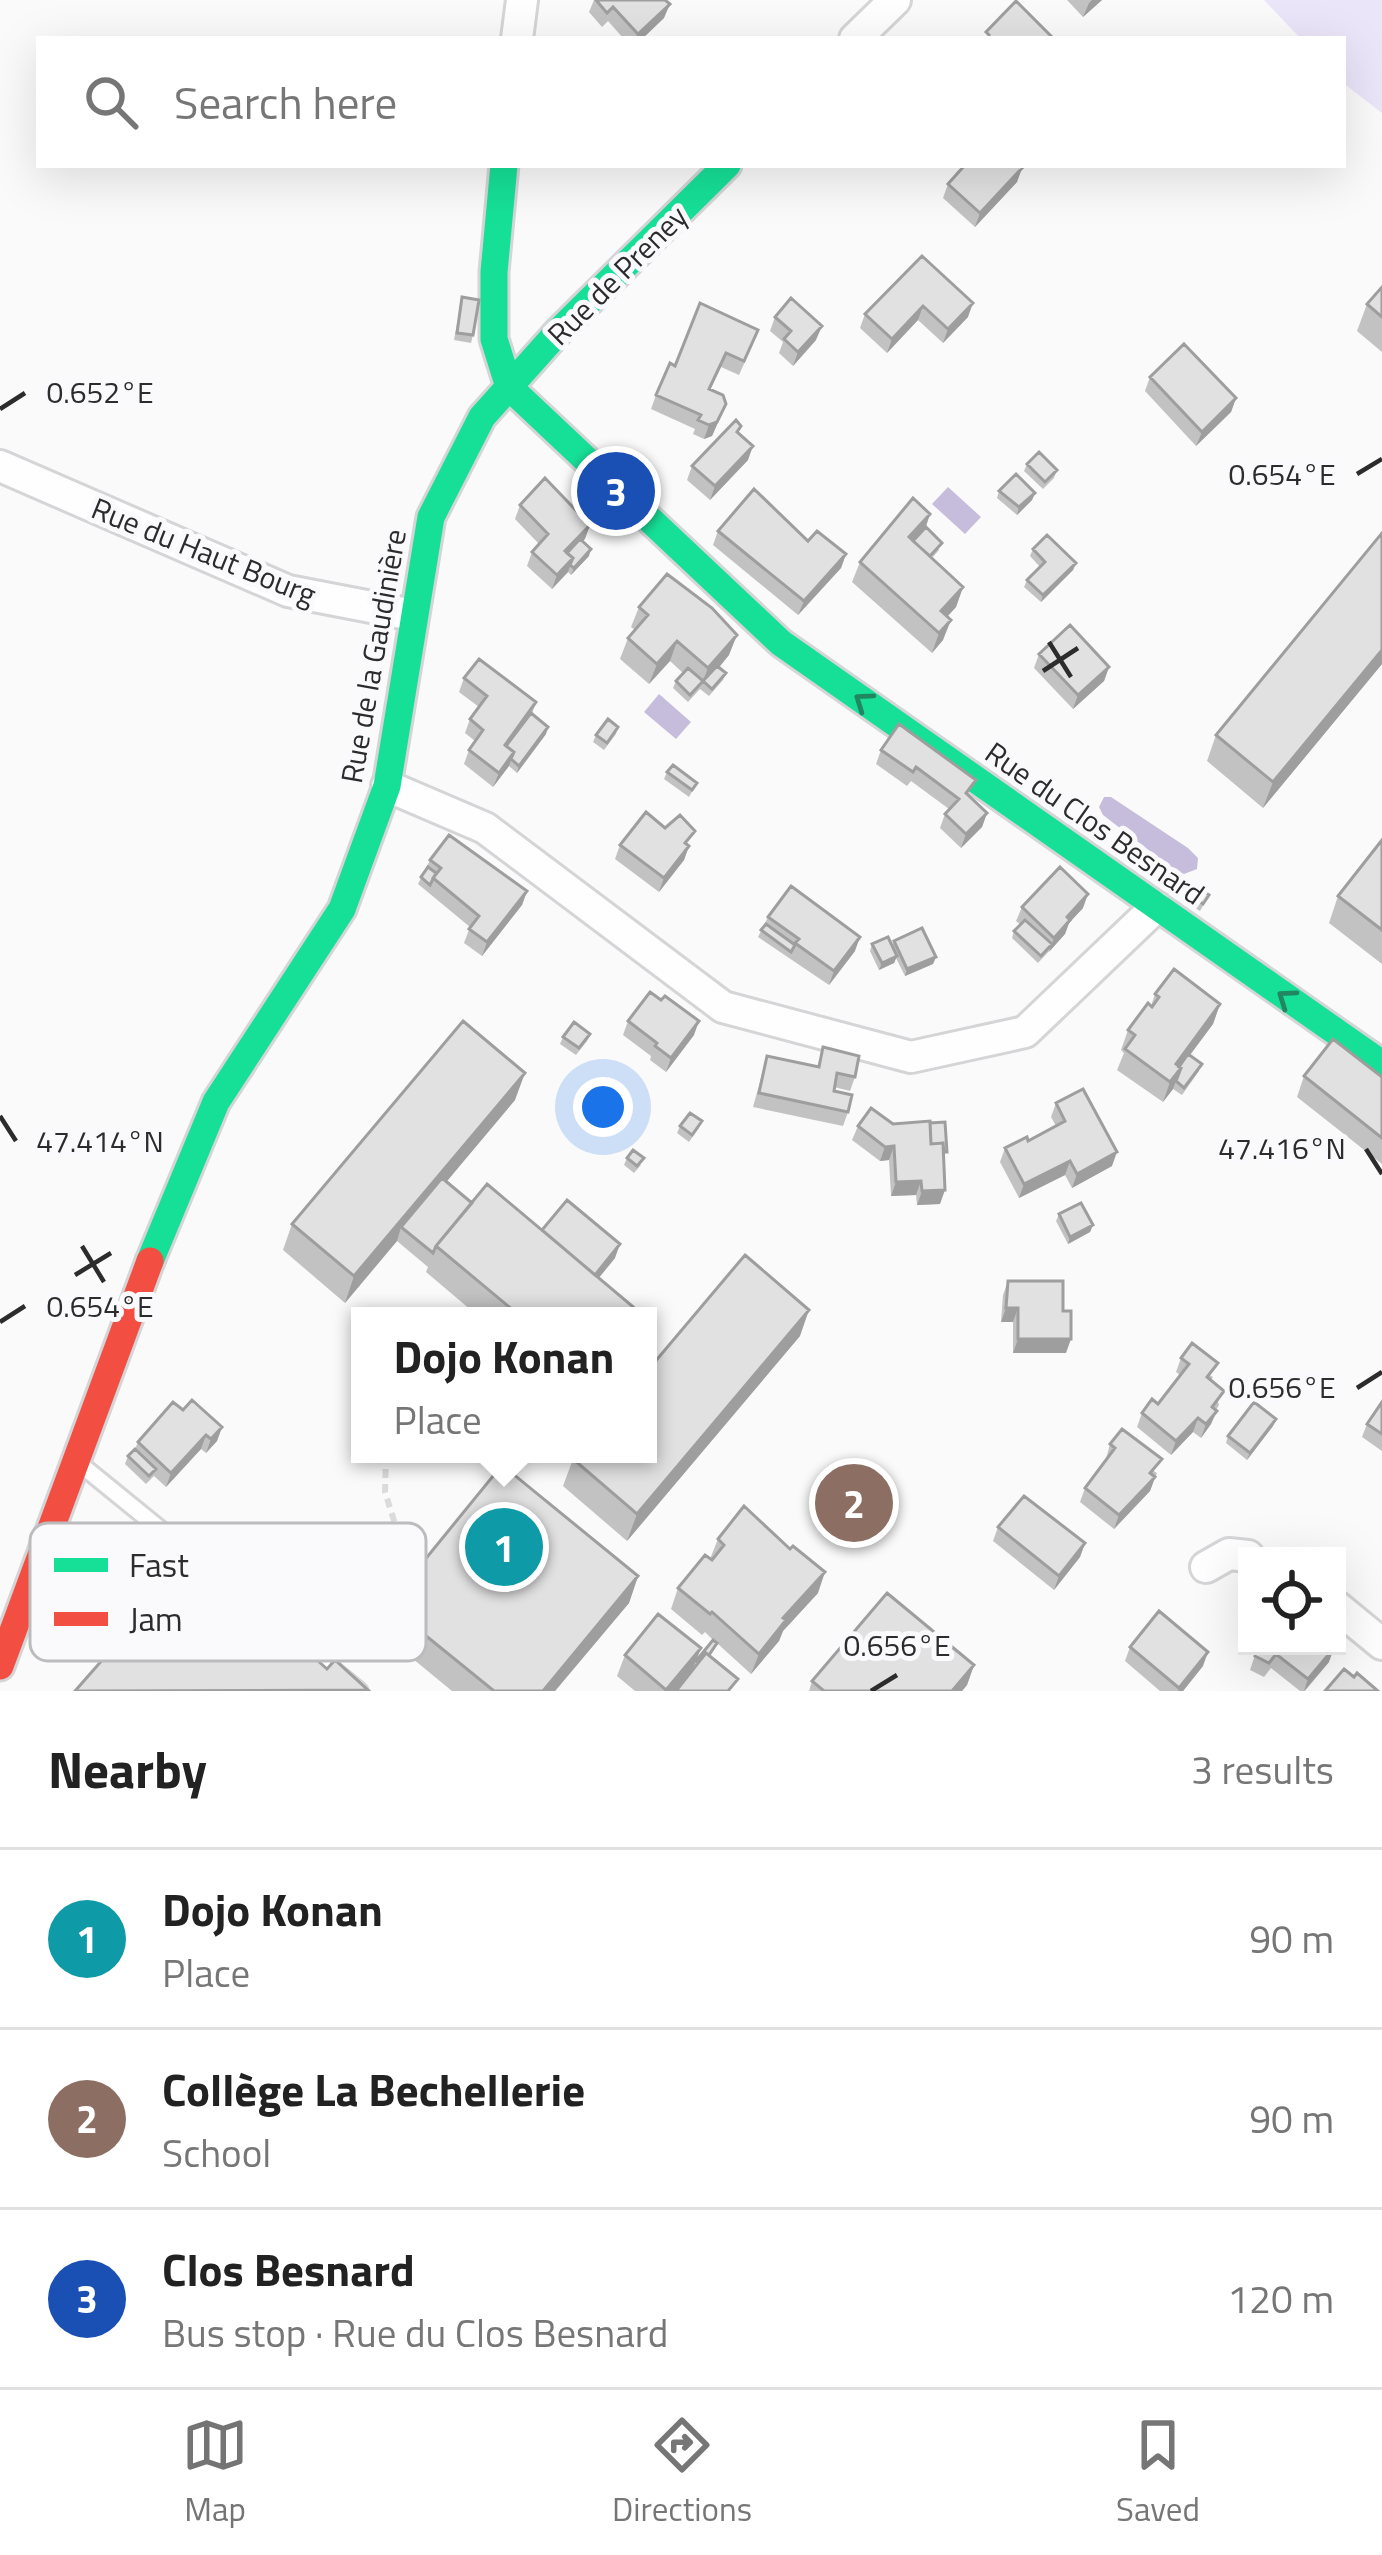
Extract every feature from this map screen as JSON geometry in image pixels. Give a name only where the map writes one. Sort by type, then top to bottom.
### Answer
[{"type":"street","points":[[517,36],[522,0]]},
{"type":"street","points":[[858,36],[895,0]]},
{"type":"street","points":[[504,168],[494,272],[494,339],[509,387]]},
{"type":"street","name":"Rue de Preney","points":[[509,387],[724,168]]},
{"type":"street","name":"Rue de la Gaudinière","points":[[51,1523],[216,1102],[342,909],[387,786],[431,518],[482,417],[509,387]]},
{"type":"street","name":"Rue du Clos Besnard","points":[[509,387],[781,644],[1382,1064]]},
{"type":"street","name":"Rue du Haut Bourg","points":[[0,466],[288,591],[413,614]]},
{"type":"street","points":[[387,786],[485,828],[723,1007],[910,1057],[1025,1032],[1156,907]]},
{"type":"street","points":[[1206,1567],[1229,1554],[1238,1555]]},
{"type":"street","name":"Rue de la Gaudinière","points":[[0,1666],[30,1582]]},
{"type":"street","points":[[1346,1615],[1382,1645]]},
{"type":"lane","points":[[74,1458],[153,1523]]},
{"type":"lane","points":[[321,1661],[358,1691]]},
{"type":"path","points":[[386,1463],[385,1492],[396,1523]]},
{"type":"shaded area","points":[[1264,0],[1382,0],[1382,113],[1346,85],[1346,36],[1298,36]]},
{"type":"shaded area","points":[[948,487],[981,517],[965,534],[932,504]]},
{"type":"shaded area","points":[[659,694],[691,722],[676,739],[644,712]]},
{"type":"shaded area","points":[[1104,797],[1111,797],[1188,848],[1198,858],[1197,869],[1184,874],[1176,871],[1103,815],[1099,807]]},
{"type":"building","points":[[596,0],[665,0],[670,4],[638,34],[613,7],[607,13]]},
{"type":"building","points":[[1016,1],[1051,36],[988,36],[986,32]]},
{"type":"building","points":[[962,168],[1022,168],[980,213],[948,184]]},
{"type":"building","points":[[922,256],[973,303],[948,329],[923,306],[892,339],[865,314]]},
{"type":"building","points":[[1382,287],[1382,317],[1367,304]]},
{"type":"building","points":[[462,297],[479,300],[473,335],[457,333]]},
{"type":"building","points":[[791,298],[822,326],[798,352],[784,339],[791,331],[775,317]]},
{"type":"building","points":[[700,303],[758,330],[744,361],[726,353],[709,389],[723,395],[726,404],[717,422],[709,425],[698,420],[701,415],[656,395],[670,363],[675,366]]},
{"type":"building","points":[[1184,344],[1236,398],[1202,432],[1150,377]]},
{"type":"building","points":[[736,420],[741,426],[737,432],[753,446],[715,486],[692,466]]},
{"type":"building","points":[[1039,452],[1057,470],[1045,482],[1027,464]]},
{"type":"building","points":[[1016,474],[1035,493],[1019,507],[999,491]]},
{"type":"building","points":[[545,478],[590,525],[565,551],[573,558],[557,575],[532,552],[548,534],[520,505]]},
{"type":"building","points":[[754,489],[808,541],[817,531],[846,554],[804,601],[718,531]]},
{"type":"building","points":[[913,498],[930,514],[909,537],[963,587],[941,611],[951,620],[939,633],[860,562]]},
{"type":"building","points":[[926,527],[942,543],[930,556],[913,541]]},
{"type":"building","points":[[1382,533],[1382,650],[1273,782],[1216,735]]},
{"type":"building","points":[[1047,535],[1076,563],[1043,595],[1027,580],[1045,562],[1033,549]]},
{"type":"building","points":[[580,539],[591,549],[574,568],[567,553]]},
{"type":"building","points":[[667,574],[712,608],[737,635],[708,668],[677,641],[657,664],[628,638],[648,615],[639,607]]},
{"type":"building","points":[[1070,625],[1109,667],[1078,695],[1039,654]]},
{"type":"building","points":[[479,659],[536,702],[505,745],[514,752],[499,773],[469,750],[483,730],[470,719],[487,696],[464,678]]},
{"type":"building","points":[[717,666],[726,673],[712,689],[703,681]]},
{"type":"building","points":[[688,668],[703,681],[690,695],[676,681]]},
{"type":"building","points":[[531,713],[548,727],[519,766],[506,746]]},
{"type":"building","points":[[608,719],[618,727],[607,743],[596,735]]},
{"type":"building","points":[[899,724],[976,780],[966,793],[987,813],[966,834],[945,814],[959,799],[916,767],[913,772],[881,750]]},
{"type":"building","points":[[673,765],[697,783],[692,790],[667,772]]},
{"type":"building","points":[[646,812],[665,828],[680,815],[695,831],[664,878],[620,845]]},
{"type":"building","points":[[449,835],[527,891],[487,942],[469,929],[479,916],[433,878],[441,868],[430,860]]},
{"type":"building","points":[[1382,840],[1382,930],[1338,896]]},
{"type":"building","points":[[428,867],[436,873],[430,885],[421,877]]},
{"type":"building","points":[[1060,867],[1088,894],[1054,938],[1022,907]]},
{"type":"building","points":[[1193,885],[1209,895],[1203,904],[1187,893]]},
{"type":"building","points":[[791,886],[860,937],[834,971],[768,917]]},
{"type":"building","points":[[1025,920],[1052,944],[1041,956],[1014,931]]},
{"type":"building","points":[[766,924],[795,945],[791,952],[761,930]]},
{"type":"building","points":[[922,928],[936,957],[907,969],[894,941]]},
{"type":"building","points":[[888,937],[897,956],[882,963],[872,944]]},
{"type":"building","points":[[1174,969],[1220,1004],[1176,1064],[1181,1068],[1170,1082],[1125,1049],[1135,1035],[1128,1030],[1148,1003],[1152,1007],[1159,997],[1155,994]]},
{"type":"building","points":[[650,992],[661,1000],[665,996],[699,1021],[671,1058],[628,1021]]},
{"type":"building","points":[[463,1021],[525,1073],[354,1276],[292,1224]]},
{"type":"building","points":[[574,1022],[590,1034],[579,1048],[563,1037]]},
{"type":"building","points":[[1333,1039],[1382,1077],[1382,1138],[1304,1076]]},
{"type":"building","points":[[823,1047],[859,1056],[855,1077],[837,1073],[834,1091],[852,1095],[848,1112],[759,1093],[767,1056],[819,1067]]},
{"type":"building","points":[[1188,1054],[1202,1064],[1184,1088],[1176,1081]]},
{"type":"building","points":[[1083,1089],[1117,1152],[1077,1174],[1070,1161],[1024,1184],[1005,1148],[1065,1121],[1056,1103]]},
{"type":"building","points":[[871,1108],[893,1124],[930,1121],[931,1144],[943,1143],[945,1190],[922,1191],[921,1181],[896,1182],[894,1146],[885,1147],[858,1126]]},
{"type":"building","points":[[690,1113],[702,1121],[692,1135],[680,1126]]},
{"type":"building","points":[[945,1122],[947,1152],[943,1143],[931,1144],[930,1123]]},
{"type":"building","points":[[633,1150],[644,1158],[637,1166],[627,1158]]},
{"type":"building","points":[[442,1178],[472,1203],[433,1253],[401,1227]]},
{"type":"building","points":[[487,1184],[633,1307],[509,1307],[436,1246]]},
{"type":"building","points":[[567,1200],[620,1244],[595,1275],[542,1230]]},
{"type":"building","points":[[1081,1203],[1093,1225],[1070,1237],[1059,1214]]},
{"type":"building","points":[[745,1255],[809,1310],[637,1514],[578,1463],[657,1463],[657,1359]]},
{"type":"building","points":[[1008,1281],[1063,1281],[1063,1311],[1071,1311],[1071,1339],[1018,1339],[1018,1308],[1006,1308]]},
{"type":"building","points":[[1192,1343],[1218,1363],[1207,1377],[1224,1391],[1206,1424],[1198,1418],[1176,1441],[1142,1413],[1152,1399],[1158,1404],[1189,1364],[1181,1358]]},
{"type":"building","points":[[192,1400],[222,1427],[211,1439],[206,1435],[171,1473],[138,1442],[173,1402],[183,1410]]},
{"type":"building","points":[[1254,1402],[1276,1419],[1250,1453],[1228,1436]]},
{"type":"building","points":[[1382,1402],[1382,1434],[1367,1424]]},
{"type":"building","points":[[1122,1429],[1162,1459],[1150,1473],[1155,1477],[1119,1515],[1085,1488],[1115,1448],[1110,1444]]},
{"type":"building","points":[[135,1449],[156,1469],[149,1476],[128,1456]]},
{"type":"building","points":[[502,1465],[638,1576],[543,1691],[494,1691],[426,1636],[426,1558]]},
{"type":"building","points":[[1024,1496],[1085,1543],[1059,1576],[998,1527]]},
{"type":"building","points":[[744,1506],[790,1549],[793,1546],[825,1572],[783,1618],[786,1620],[759,1654],[678,1588],[705,1555],[712,1560],[724,1545],[718,1539]]},
{"type":"building","points":[[887,1593],[974,1665],[952,1691],[824,1691],[812,1681]]},
{"type":"building","points":[[1159,1611],[1208,1652],[1179,1688],[1130,1647]]},
{"type":"building","points":[[658,1614],[701,1648],[666,1690],[625,1655]]},
{"type":"building","points":[[713,1640],[717,1643],[698,1663],[696,1661]]},
{"type":"building","points":[[706,1653],[738,1679],[728,1691],[676,1691]]},
{"type":"building","points":[[1277,1655],[1328,1655],[1308,1679]]},
{"type":"building","points":[[101,1661],[318,1661],[327,1669],[336,1661],[368,1690],[75,1691]]},
{"type":"building","points":[[1344,1669],[1354,1677],[1357,1673],[1378,1691],[1325,1691]]},
{"type":"traffic: fast","points":[[504,168],[494,272],[494,339],[509,387],[781,643],[1382,1064]]},
{"type":"traffic: fast","points":[[150,1261],[216,1102],[342,909],[387,786],[431,517],[482,417],[558,332],[724,168]]},
{"type":"traffic: jam","points":[[53,1523],[150,1261]]},
{"type":"traffic: jam","points":[[0,1666],[30,1585]]},
{"type":"place","name":"Clos Besnard","points":[[616,491]]},
{"type":"place","name":"Collège La Bechellerie","points":[[854,1503]]},
{"type":"place","name":"Dojo Konan","points":[[504,1547]]}]
